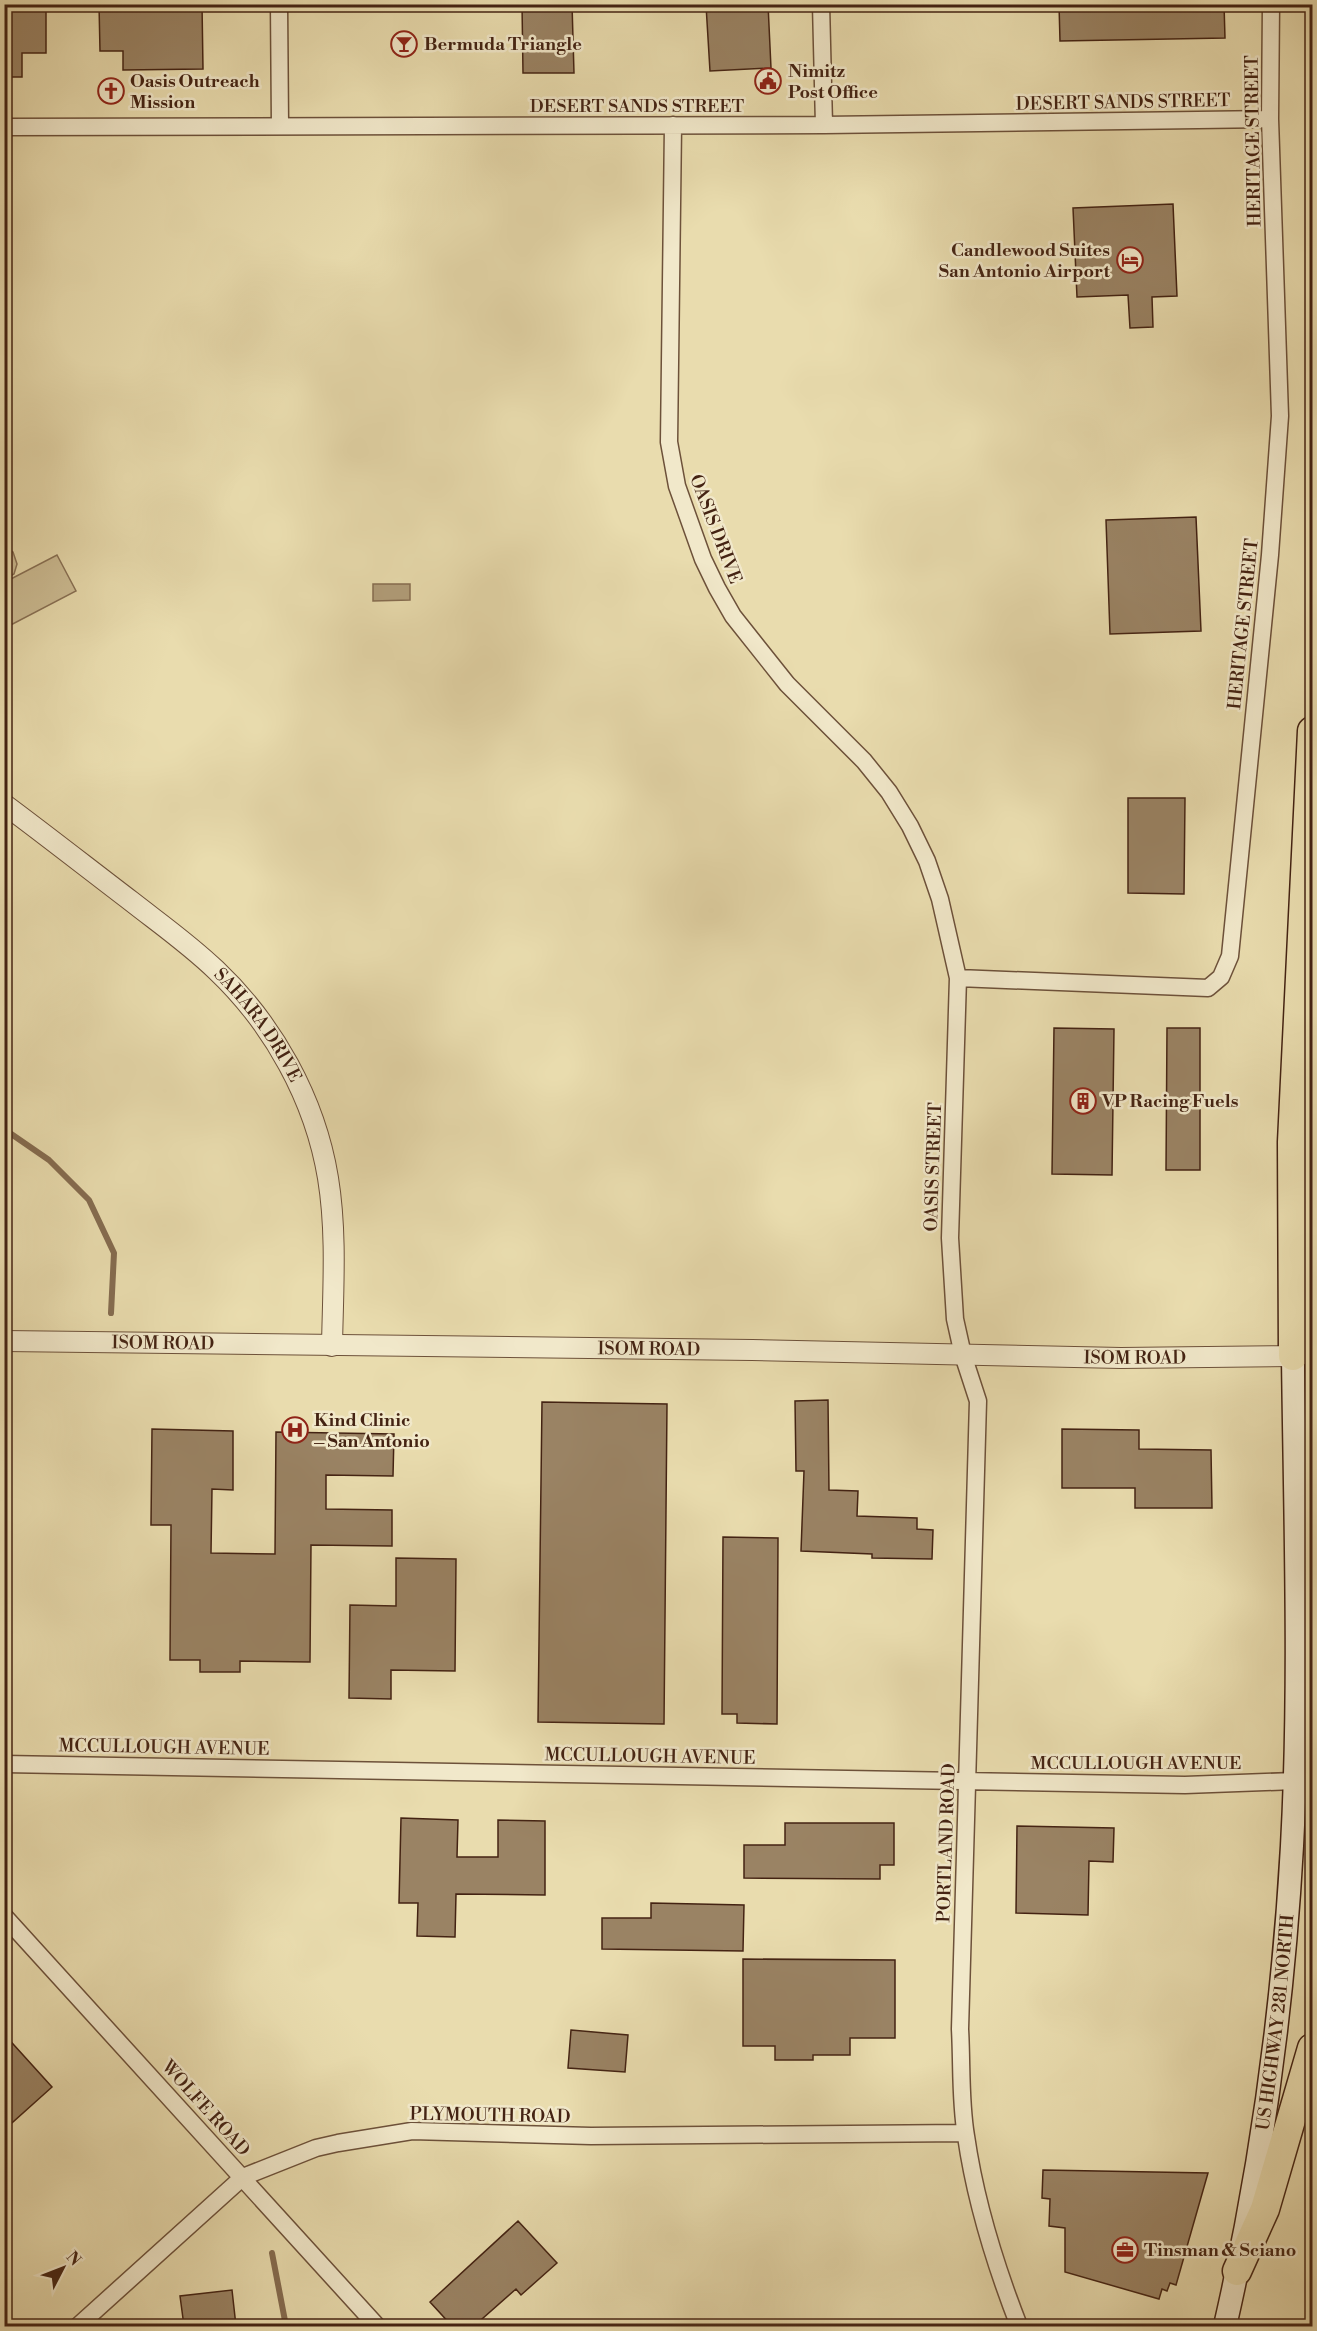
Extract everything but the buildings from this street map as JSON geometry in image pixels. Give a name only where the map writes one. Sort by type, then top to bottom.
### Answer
[{"type":"highway","points":[[1306,1358],[1292,1142],[1312,731]]},
{"type":"highway","points":[[1237,2271],[1265,2209],[1312,2048]]},
{"type":"main road","name":"US HIGHWAY 281 NORTH","points":[[1225,2326],[1255,2177],[1276,2028],[1288,1905],[1294,1781],[1306,1358]]},
{"type":"street","points":[[279,4],[280,126]]},
{"type":"street","points":[[821,4],[824,125]]},
{"type":"street","name":"HERITAGE STREET","points":[[957,978],[1208,987],[1221,977],[1230,956],[1270,555],[1280,416],[1270,119],[1271,4]]},
{"type":"street","name":"DESERT SANDS STREET","points":[[4,127],[824,125],[1270,119]]},
{"type":"street","name":"OASIS DRIVE","points":[[673,125],[669,272],[669,441],[677,486],[703,559],[733,616],[787,684],[864,761],[889,792],[910,826],[927,861],[940,898],[957,978]]},
{"type":"street","name":"SAHARA DRIVE","points":[[4,804],[215,969],[248,1005],[288,1064],[319,1137],[328,1176],[333,1216],[332,1346]]},
{"type":"street","name":"OASIS STREET","points":[[957,978],[950,1238],[955,1319],[963,1355]]},
{"type":"street","name":"ISOM ROAD","points":[[4,1341],[752,1350],[1121,1358],[1306,1358]]},
{"type":"street","name":"PORTLAND ROAD","points":[[963,1355],[978,1401],[960,2029],[965,2133],[993,2249],[1019,2326]]},
{"type":"street","name":"MCCULLOUGH AVENUE","points":[[4,1764],[1204,1785],[1294,1781]]},
{"type":"street","name":"WOLFE ROAD","points":[[4,1916],[377,2326]]},
{"type":"street","name":"PLYMOUTH ROAD","points":[[78,2326],[243,2177],[316,2148],[412,2131],[591,2136],[965,2133]]},
{"type":"shaded area","points":[[5,547],[13,552],[17,564],[14,574],[5,579]]},
{"type":"shaded area","points":[[57,555],[76,591],[5,628],[5,582]]},
{"type":"shaded area","points":[[373,584],[410,584],[410,600],[373,601]]},
{"type":"waterway","points":[[4,1129],[49,1160],[89,1200],[114,1253],[111,1313]]},
{"type":"waterway","points":[[272,2253],[286,2326]]},
{"type":"place","name":"Bermuda Triangle","points":[[404,44]]},
{"type":"place","name":"Nimitz Post Office","points":[[768,81]]},
{"type":"place","name":"Oasis Outreach Mission","points":[[111,91]]},
{"type":"place","name":"Candlewood Suites San Antonio Airport","points":[[1130,260]]},
{"type":"place","name":"VP Racing Fuels","points":[[1083,1101]]},
{"type":"place","name":"Kind Clinic – San Antonio","points":[[295,1430]]},
{"type":"place","name":"Tinsman & Sciano","points":[[1125,2250]]}]
